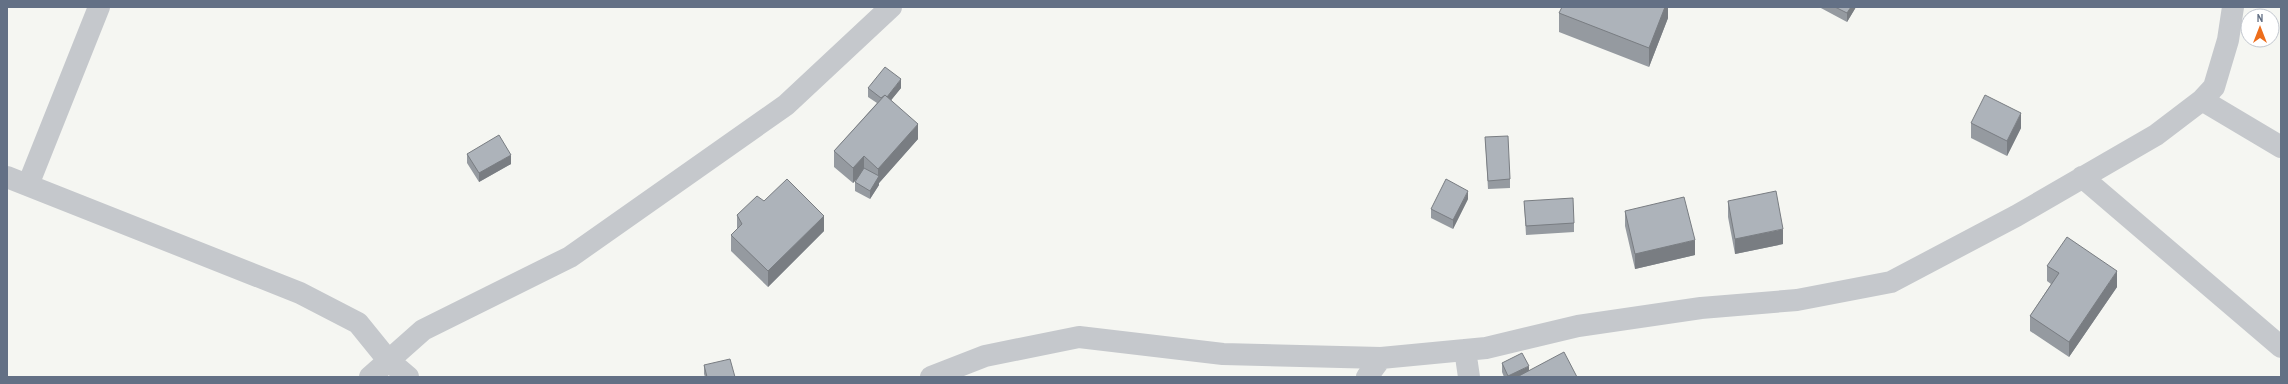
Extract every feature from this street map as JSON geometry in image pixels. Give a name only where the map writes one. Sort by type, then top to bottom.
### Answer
[{"type":"street","points":[[28,185],[99,7]]},
{"type":"street","points":[[370,377],[423,330],[570,257],[786,105],[891,7]]},
{"type":"street","points":[[931,377],[985,356],[1079,337],[1224,354],[1381,358],[1486,348],[1578,326],[1701,308],[1797,300],[1891,282],[2156,135],[2202,100],[2214,87],[2228,40],[2233,7]]},
{"type":"street","points":[[2202,100],[2281,147]]},
{"type":"street","points":[[7,177],[300,293],[358,323],[388,360],[408,377]]},
{"type":"street","points":[[2082,177],[2281,347]]},
{"type":"street","points":[[1465,350],[1469,377]]},
{"type":"street","points":[[1368,377],[1381,358]]},
{"type":"building","points":[[1562,7],[1665,7],[1649,48],[1559,13]]},
{"type":"building","points":[[1835,7],[1851,7],[1847,13]]},
{"type":"building","points":[[885,67],[901,79],[887,97],[885,95],[881,98],[868,88]]},
{"type":"building","points":[[885,95],[918,124],[878,169],[864,156],[853,168],[834,151]]},
{"type":"building","points":[[1985,95],[2021,113],[2007,141],[1971,123]]},
{"type":"building","points":[[499,135],[511,155],[479,173],[467,154]]},
{"type":"building","points":[[1508,136],[1510,179],[1488,181],[1485,137]]},
{"type":"building","points":[[864,168],[879,176],[870,191],[855,182]]},
{"type":"building","points":[[787,179],[824,216],[768,271],[731,235],[742,224],[737,215],[757,196],[764,201]]},
{"type":"building","points":[[1446,179],[1468,191],[1453,220],[1431,209]]},
{"type":"building","points":[[1776,191],[1783,229],[1735,239],[1728,201]]},
{"type":"building","points":[[1684,197],[1695,240],[1635,254],[1625,211]]},
{"type":"building","points":[[1573,198],[1574,223],[1526,226],[1524,201]]},
{"type":"building","points":[[2067,237],[2117,271],[2069,342],[2030,316],[2059,273],[2047,266]]},
{"type":"building","points":[[1564,352],[1577,377],[1517,377]]},
{"type":"building","points":[[1522,353],[1529,366],[1508,376],[1502,363]]},
{"type":"building","points":[[730,359],[735,377],[707,377],[704,365]]}]
